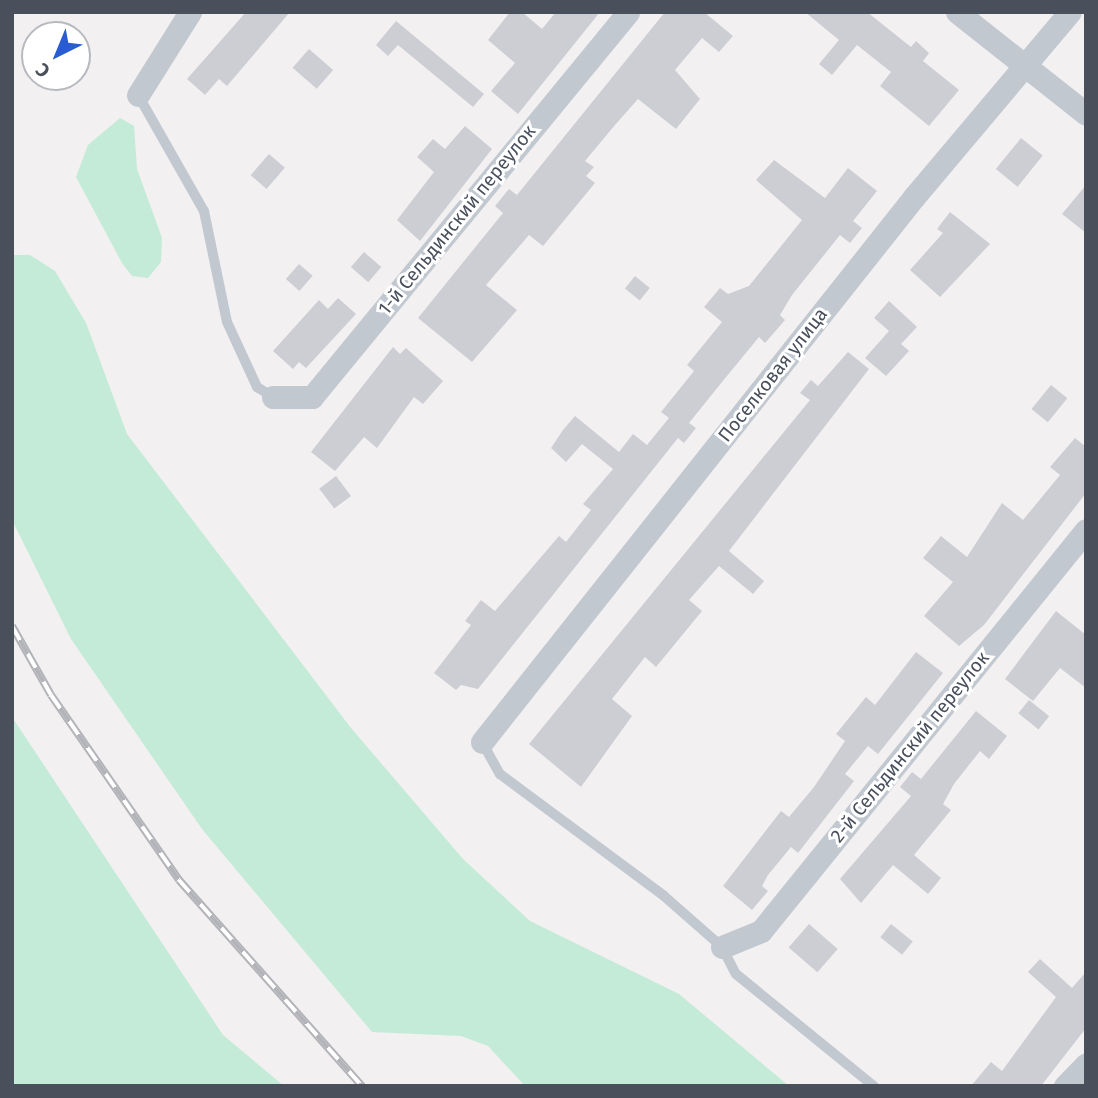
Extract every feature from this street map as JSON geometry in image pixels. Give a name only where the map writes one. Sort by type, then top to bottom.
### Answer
[{"type":"street","points":[[138,95],[190,12]]},
{"type":"street","name":"1-й Сельдинский переулок","points":[[274,397],[312,397],[628,12]]},
{"type":"street","points":[[957,12],[1086,114]]},
{"type":"street","name":"Поселковая улица","points":[[482,741],[1070,12]]},
{"type":"street","name":"2-й Сельдинский переулок","points":[[722,947],[761,931],[1086,530]]},
{"type":"street","points":[[1065,1086],[1086,1064]]},
{"type":"lane","points":[[138,95],[204,211],[227,322],[257,387],[274,397]]},
{"type":"lane","points":[[482,741],[500,774],[722,947],[736,974],[874,1086]]},
{"type":"green space","points":[[120,118],[134,126],[137,169],[162,238],[161,262],[148,278],[132,276],[122,263],[76,177],[88,145]]},
{"type":"green space","points":[[12,255],[30,255],[55,271],[86,323],[127,434],[351,728],[463,859],[530,921],[679,994],[789,1086],[525,1086],[488,1046],[461,1036],[372,1032],[202,829],[71,639],[12,520]]},
{"type":"green space","points":[[12,717],[223,1035],[284,1086],[12,1086]]},
{"type":"building","points":[[246,12],[290,12],[227,86],[219,79],[205,95],[187,79]]},
{"type":"building","points":[[510,12],[522,12],[542,29],[556,12],[600,12],[518,114],[491,91],[515,63],[488,40]]},
{"type":"building","points":[[665,12],[704,12],[733,36],[719,52],[702,38],[675,70],[700,99],[676,129],[638,99],[615,125],[585,161],[594,167],[586,176],[595,183],[543,246],[529,235],[486,285],[517,310],[472,362],[418,318],[503,213],[495,206],[509,189],[517,195]]},
{"type":"building","points":[[805,12],[867,12],[911,47],[916,41],[929,53],[923,61],[959,90],[929,126],[880,86],[891,72],[857,45],[832,75],[819,64],[839,40]]},
{"type":"building","points":[[396,21],[484,94],[473,107],[398,45],[388,56],[376,45]]},
{"type":"building","points":[[309,49],[333,70],[317,89],[293,68]]},
{"type":"building","points":[[465,126],[492,149],[420,241],[397,220],[434,172],[417,157],[433,139],[445,149]]},
{"type":"building","points":[[1021,138],[1043,156],[1018,187],[996,169]]},
{"type":"building","points":[[269,154],[285,168],[266,189],[251,175]]},
{"type":"building","points":[[774,160],[825,198],[848,168],[877,191],[853,221],[862,228],[850,243],[840,235],[792,295],[780,315],[785,320],[765,343],[759,337],[689,423],[696,428],[684,443],[678,438],[478,689],[461,685],[456,690],[434,673],[471,625],[465,621],[481,600],[495,611],[559,536],[566,542],[591,510],[583,504],[613,469],[582,444],[566,462],[551,448],[563,430],[575,416],[619,452],[633,434],[647,445],[669,418],[661,412],[694,371],[687,365],[722,322],[704,307],[720,288],[728,294],[749,286],[802,220],[756,180]]},
{"type":"building","points":[[1086,185],[1086,233],[1062,214]]},
{"type":"building","points":[[950,212],[990,244],[940,297],[910,270],[943,233],[937,229]]},
{"type":"building","points":[[364,252],[381,267],[368,282],[351,267]]},
{"type":"building","points":[[299,264],[313,276],[299,291],[286,279]]},
{"type":"building","points":[[635,276],[650,288],[640,300],[625,288]]},
{"type":"building","points":[[338,298],[356,314],[306,368],[299,362],[293,369],[273,351],[319,300],[328,309]]},
{"type":"building","points":[[889,301],[917,327],[901,344],[909,351],[886,376],[865,358],[889,331],[874,318]]},
{"type":"building","points":[[393,347],[400,354],[406,348],[443,381],[423,404],[414,397],[377,448],[364,437],[335,471],[311,452]]},
{"type":"building","points":[[848,352],[869,369],[729,551],[764,581],[753,594],[719,566],[689,600],[702,611],[656,667],[645,657],[612,699],[632,716],[581,787],[529,744],[810,400],[800,393],[811,380],[818,386]]},
{"type":"building","points":[[1051,385],[1067,398],[1048,422],[1031,409]]},
{"type":"building","points":[[1075,438],[1086,447],[1086,493],[984,625],[959,646],[924,616],[953,582],[923,558],[941,536],[967,557],[1002,503],[1023,520],[1060,475],[1050,467]]},
{"type":"building","points":[[336,476],[351,496],[334,509],[319,489]]},
{"type":"building","points":[[1056,611],[1086,635],[1086,688],[1060,668],[1033,701],[1005,679]]},
{"type":"building","points":[[916,652],[943,673],[878,754],[868,746],[845,774],[854,781],[798,853],[791,847],[768,875],[762,886],[768,891],[752,910],[723,886],[781,811],[789,817],[814,787],[845,741],[836,734],[866,697],[875,705]]},
{"type":"building","points":[[1029,700],[1049,716],[1039,730],[1018,713]]},
{"type":"building","points":[[976,711],[1007,736],[989,759],[980,751],[954,784],[943,804],[951,810],[914,855],[941,878],[928,894],[893,865],[861,903],[840,879],[911,796],[900,787],[912,772],[921,779]]},
{"type":"building","points":[[809,924],[838,949],[817,972],[789,947]]},
{"type":"building","points":[[891,924],[913,942],[902,955],[880,937]]},
{"type":"building","points":[[1040,959],[1072,988],[1086,972],[1086,1028],[1041,1086],[971,1086],[991,1062],[1002,1071],[1056,997],[1028,972]]},
{"type":"railway","points":[[12,626],[51,695],[179,880],[362,1086]]}]
